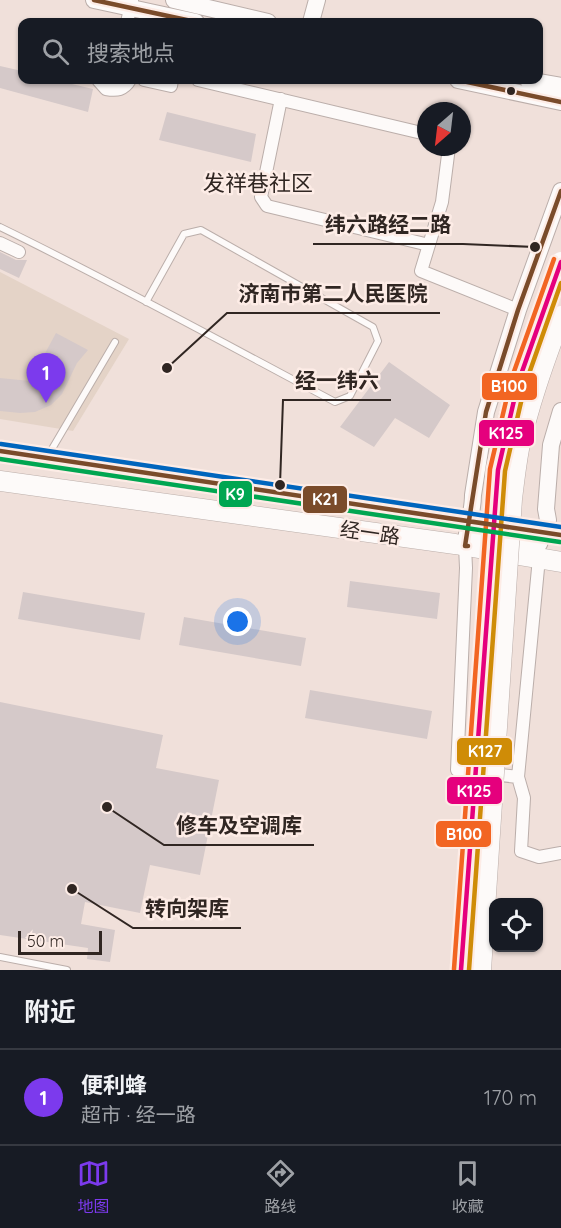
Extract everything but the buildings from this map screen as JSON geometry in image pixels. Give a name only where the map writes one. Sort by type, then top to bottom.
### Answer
[{"type":"main road","points":[[461,970],[499,458],[529,348],[561,262]]},
{"type":"main road","points":[[481,970],[512,499],[524,429],[541,369],[561,316]]},
{"type":"main road","name":"经一路","points":[[0,451],[553,534]]},
{"type":"main road","name":"经一路","points":[[0,481],[465,546],[561,562]]},
{"type":"street","points":[[94,0],[130,10],[174,18]]},
{"type":"street","points":[[176,0],[251,18]]},
{"type":"street","points":[[312,18],[317,0]]},
{"type":"street","points":[[543,83],[561,87]]},
{"type":"street","points":[[101,84],[106,90],[117,91],[127,84]]},
{"type":"street","points":[[215,84],[417,132]]},
{"type":"street","points":[[477,84],[561,102]]},
{"type":"street","points":[[281,99],[261,196],[267,206],[429,246]]},
{"type":"street","points":[[448,156],[442,202],[421,271],[518,310]]},
{"type":"street","points":[[518,777],[457,770],[465,546],[468,520],[473,508],[472,495],[486,412],[518,310],[561,191]]},
{"type":"street","points":[[0,243],[19,252]]},
{"type":"street","points":[[465,546],[474,534],[539,544],[553,534],[546,509],[551,445],[561,411]]},
{"type":"street","points":[[539,558],[518,777],[524,798],[521,851],[539,857],[561,853]]},
{"type":"lane","points":[[0,227],[335,402],[350,396],[378,340],[373,327],[201,230],[184,234],[146,302]]},
{"type":"lane","points":[[47,457],[115,342]]},
{"type":"lane","points":[[0,957],[67,970]]},
{"type":"shaded area","points":[[0,272],[129,339],[73,431],[0,419]]},
{"type":"transit line","name":"K21","points":[[94,0],[177,18]]},
{"type":"transit line","name":"K21","points":[[477,84],[561,102]]},
{"type":"transit line","name":"K21","points":[[468,546],[465,546],[486,412],[518,310],[561,191]]},
{"type":"transit line","name":"B100","points":[[454,969],[490,469],[511,380],[554,259]]},
{"type":"transit line","name":"K125","points":[[461,970],[498,470],[518,383],[561,262]]},
{"type":"transit line","name":"K127","points":[[469,970],[505,471],[525,385],[561,283]]},
{"type":"transit line","points":[[1,444],[561,527]]},
{"type":"transit line","name":"K21","points":[[0,451],[561,535]]},
{"type":"transit line","name":"K9","points":[[0,459],[560,542]]},
{"type":"place","name":"纬六路经二路","points":[[535,247]]},
{"type":"place","name":"济南市第二人民医院","points":[[167,368]]},
{"type":"place","name":"便利蜂","points":[[46,403]]},
{"type":"place","name":"经一纬六","points":[[280,485]]},
{"type":"place","name":"修车及空调库","points":[[107,807]]},
{"type":"place","name":"转向架库","points":[[72,889]]},
{"type":"district","name":"发祥巷社区","points":[[258,183]]}]
